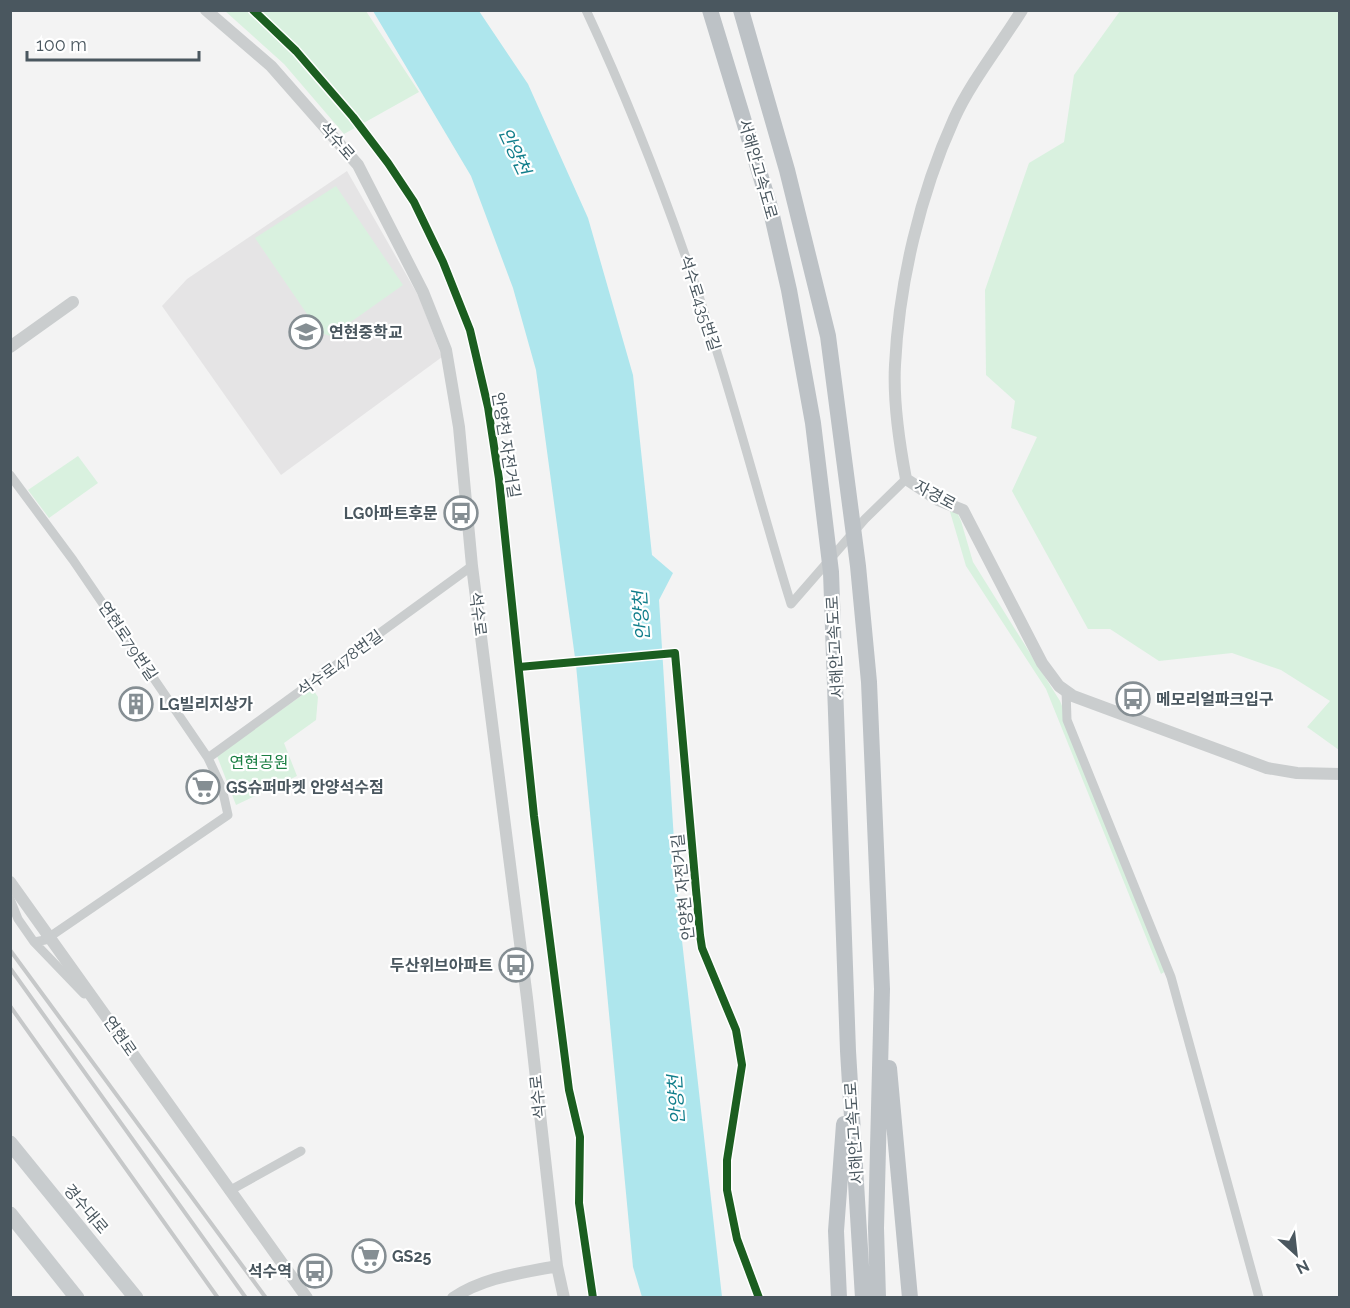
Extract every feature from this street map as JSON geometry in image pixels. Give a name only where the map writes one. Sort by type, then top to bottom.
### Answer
[{"type":"highway","name":"서해안고속도로","points":[[710,10],[770,207],[789,290],[813,423],[831,572],[837,677],[848,1051],[878,1298]]},
{"type":"highway","name":"서해안고속도로","points":[[741,10],[787,170],[823,316],[858,566],[869,682],[882,989],[863,1298]]},
{"type":"highway","points":[[882,989],[910,1298]]},
{"type":"highway","points":[[839,1298],[836,1231],[848,1051]]},
{"type":"main road","name":"경수대로","points":[[10,1143],[136,1298]]},
{"type":"main road","points":[[10,1214],[77,1298]]},
{"type":"street","name":"석수로","points":[[206,10],[271,66],[358,165],[423,292],[446,350],[459,428],[472,566],[527,998],[557,1266],[564,1298]]},
{"type":"street","name":"석수로435번길","points":[[586,10],[614,71],[666,200],[711,334],[791,604],[865,519],[906,478]]},
{"type":"street","name":"자경로","points":[[1022,10],[955,118],[924,201],[902,299],[894,367],[900,446],[906,478],[938,500],[963,510],[1042,663],[1073,696],[1267,768],[1298,773],[1340,774]]},
{"type":"street","points":[[10,347],[73,302]]},
{"type":"street","name":"연현로79번길","points":[[10,475],[73,560],[208,758],[222,788],[228,815],[50,936]]},
{"type":"street","name":"석수로478번길","points":[[208,758],[472,566]]},
{"type":"street","points":[[1066,690],[1067,720],[1171,977],[1259,1298]]},
{"type":"street","name":"연현로","points":[[10,882],[307,1298]]},
{"type":"street","points":[[10,899],[18,919],[34,942],[109,1020]]},
{"type":"street","points":[[34,942],[40,942],[50,936]]},
{"type":"street","points":[[229,1191],[301,1151]]},
{"type":"street","points":[[453,1298],[466,1289],[500,1277],[557,1266]]},
{"type":"shaded area","name":"연현중학교","points":[[347,171],[419,297],[442,357],[281,475],[162,306],[187,279]]},
{"type":"green space","points":[[225,11],[366,11],[419,92],[344,134],[284,64]]},
{"type":"green space","points":[[1120,11],[1339,11],[1339,750],[1307,727],[1330,701],[1281,670],[1232,653],[1159,661],[1110,629],[1088,629],[1012,491],[1037,437],[1011,428],[1015,401],[986,375],[985,290],[1029,163],[1064,142],[1074,75]]},
{"type":"green space","points":[[336,186],[403,285],[331,336],[320,333],[255,238]]},
{"type":"green space","points":[[78,456],[98,483],[49,518],[28,490]]},
{"type":"green space","points":[[948,505],[957,512],[961,521],[973,562],[1060,701],[1169,969],[1161,974],[1046,689],[966,566]]},
{"type":"green space","name":"연현공원","points":[[312,688],[318,697],[316,720],[284,743],[297,776],[236,805],[217,756]]},
{"type":"water","name":"안양천","points":[[373,11],[479,11],[528,84],[588,218],[633,375],[652,555],[673,573],[659,600],[678,905],[722,1297],[642,1297],[633,1267],[576,665],[536,370],[513,288],[471,176]]},
{"type":"railway","points":[[10,950],[266,1298]]},
{"type":"railway","points":[[10,968],[246,1298]]},
{"type":"railway","points":[[10,1006],[218,1298]]},
{"type":"cycle path","name":"안양천 자전거길","points":[[253,10],[296,51],[353,117],[388,163],[414,202],[443,262],[470,330],[488,407],[499,479],[534,816],[569,1090],[580,1137],[579,1203],[593,1298]]},
{"type":"cycle path","name":"안양천 자전거길","points":[[519,667],[675,653],[702,948],[736,1030],[742,1065],[727,1160],[727,1190],[737,1239],[759,1298]]},
{"type":"place","name":"연현중학교","points":[[306,332]]},
{"type":"place","name":"LG아파트후문","points":[[461,513]]},
{"type":"place","name":"메모리얼파크입구","points":[[1133,699]]},
{"type":"place","name":"LG빌리지상가","points":[[136,704]]},
{"type":"place","name":"GS슈퍼마켓 안양석수점","points":[[203,787]]},
{"type":"place","name":"두산위브아파트","points":[[516,965]]},
{"type":"place","name":"GS25","points":[[369,1256]]},
{"type":"place","name":"석수역","points":[[315,1271]]}]
